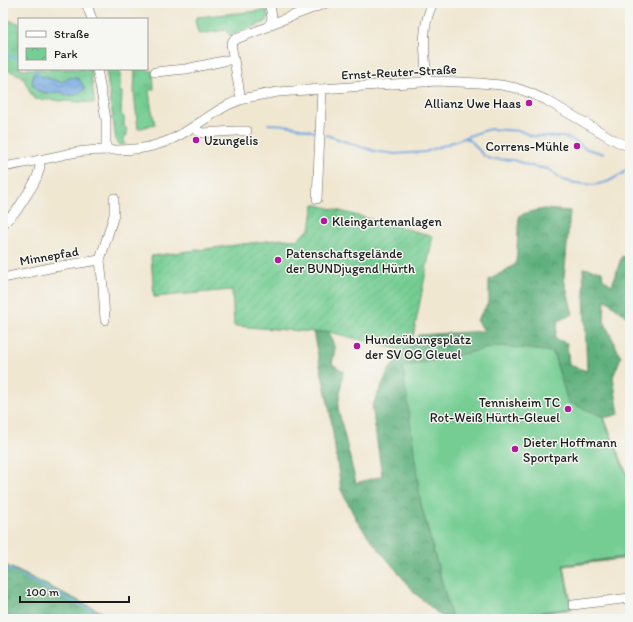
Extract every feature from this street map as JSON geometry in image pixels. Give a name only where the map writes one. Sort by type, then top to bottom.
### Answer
[{"type":"street","points":[[86,3],[92,18]]},
{"type":"street","points":[[270,3],[272,19],[271,24]]},
{"type":"street","points":[[241,99],[233,59],[231,44],[233,41],[271,24],[326,3]]},
{"type":"street","points":[[427,82],[424,45],[426,24],[429,11],[433,3]]},
{"type":"street","points":[[155,72],[186,69],[233,59]]},
{"type":"street","points":[[97,70],[106,119],[106,150]]},
{"type":"street","name":"Ernst-Reuter-Straße","points":[[3,167],[69,153],[144,148],[160,144],[195,126],[214,113],[241,99],[258,95],[278,92],[427,82],[478,83],[516,88],[546,100],[616,141],[630,147]]},
{"type":"street","points":[[317,199],[322,89]]},
{"type":"street","points":[[195,126],[198,131],[202,133],[236,131],[247,132]]},
{"type":"street","points":[[3,224],[17,210],[33,185],[40,167],[39,160]]},
{"type":"street","points":[[105,320],[100,260],[114,215],[114,198]]},
{"type":"street","name":"Minnepfad","points":[[3,278],[54,267],[100,260]]},
{"type":"street","points":[[573,606],[630,598]]},
{"type":"green space","points":[[267,10],[268,18],[266,22],[230,36],[226,30],[200,34],[198,33],[195,20],[197,17]]},
{"type":"green space","points":[[3,19],[18,23],[18,70],[91,70],[94,103],[34,99],[22,76],[3,68]]},
{"type":"green space","points":[[106,70],[120,70],[120,92],[122,92],[121,115],[124,117],[124,126],[127,129],[127,135],[124,138],[125,144],[119,145],[116,141]]},
{"type":"green space","points":[[135,70],[148,70],[153,72],[154,89],[149,90],[155,124],[138,129],[134,92]]},
{"type":"green space","points":[[314,204],[433,236],[412,342],[405,351],[329,332],[234,326],[232,290],[154,297],[151,256],[282,239],[296,240],[310,229]]},
{"type":"green space","points":[[544,209],[570,211],[564,279],[573,314],[558,321],[555,339],[567,343],[569,365],[587,371],[583,268],[602,271],[603,279],[612,285],[622,256],[630,259],[630,319],[605,299],[604,321],[621,357],[613,377],[619,414],[604,418],[630,483],[602,416],[568,403],[553,352],[421,504],[452,619],[444,619],[415,593],[372,541],[357,521],[341,490],[330,412],[313,332],[329,332],[335,349],[332,364],[343,371],[338,408],[356,483],[382,476],[372,407],[389,370],[418,335],[484,331],[477,320],[489,302],[489,280],[516,264],[519,216]]},
{"type":"green space","name":"Dieter Hoffmann Sportpark","points":[[500,346],[553,352],[568,402],[602,416],[630,483],[630,556],[563,565],[571,608],[489,619],[452,619],[421,504],[403,367]]},
{"type":"green space","points":[[630,556],[630,558],[564,566],[572,609],[505,619],[489,619],[570,608],[563,565]]},
{"type":"green space","points":[[3,564],[18,571],[116,619],[3,619]]},
{"type":"water","points":[[34,73],[62,82],[72,77],[79,79],[85,89],[75,95],[66,96],[63,92],[48,93],[38,91],[32,83]]},
{"type":"waterway","points":[[3,53],[18,59]]},
{"type":"waterway","points":[[35,70],[40,76]]},
{"type":"waterway","points":[[268,124],[292,126],[315,132]]},
{"type":"waterway","points":[[465,137],[490,129],[520,131],[532,136],[561,137],[571,139],[587,149],[604,154]]},
{"type":"waterway","points":[[326,135],[374,151],[395,154],[425,152],[464,138],[472,142],[483,155],[490,159],[513,160],[531,166],[548,169],[563,180],[593,185],[607,182],[622,174],[630,166]]},
{"type":"waterway","points":[[3,567],[109,619]]},
{"type":"place","name":"Allianz Uwe Haas","points":[[529,103]]},
{"type":"place","name":"Uzungelis","points":[[196,140]]},
{"type":"place","name":"Correns-Mühle","points":[[577,146]]},
{"type":"place","name":"Kleingartenanlagen","points":[[324,221]]},
{"type":"place","name":"Patenschaftsgelände der BUNDjugend Hürth","points":[[278,260]]},
{"type":"place","name":"Hundeübungsplatz der SV OG Gleuel","points":[[357,346]]},
{"type":"place","name":"Tennisheim TC Rot-Weiß Hürth-Gleuel","points":[[568,409]]},
{"type":"place","name":"Dieter Hoffmann Sportpark","points":[[515,449]]}]
